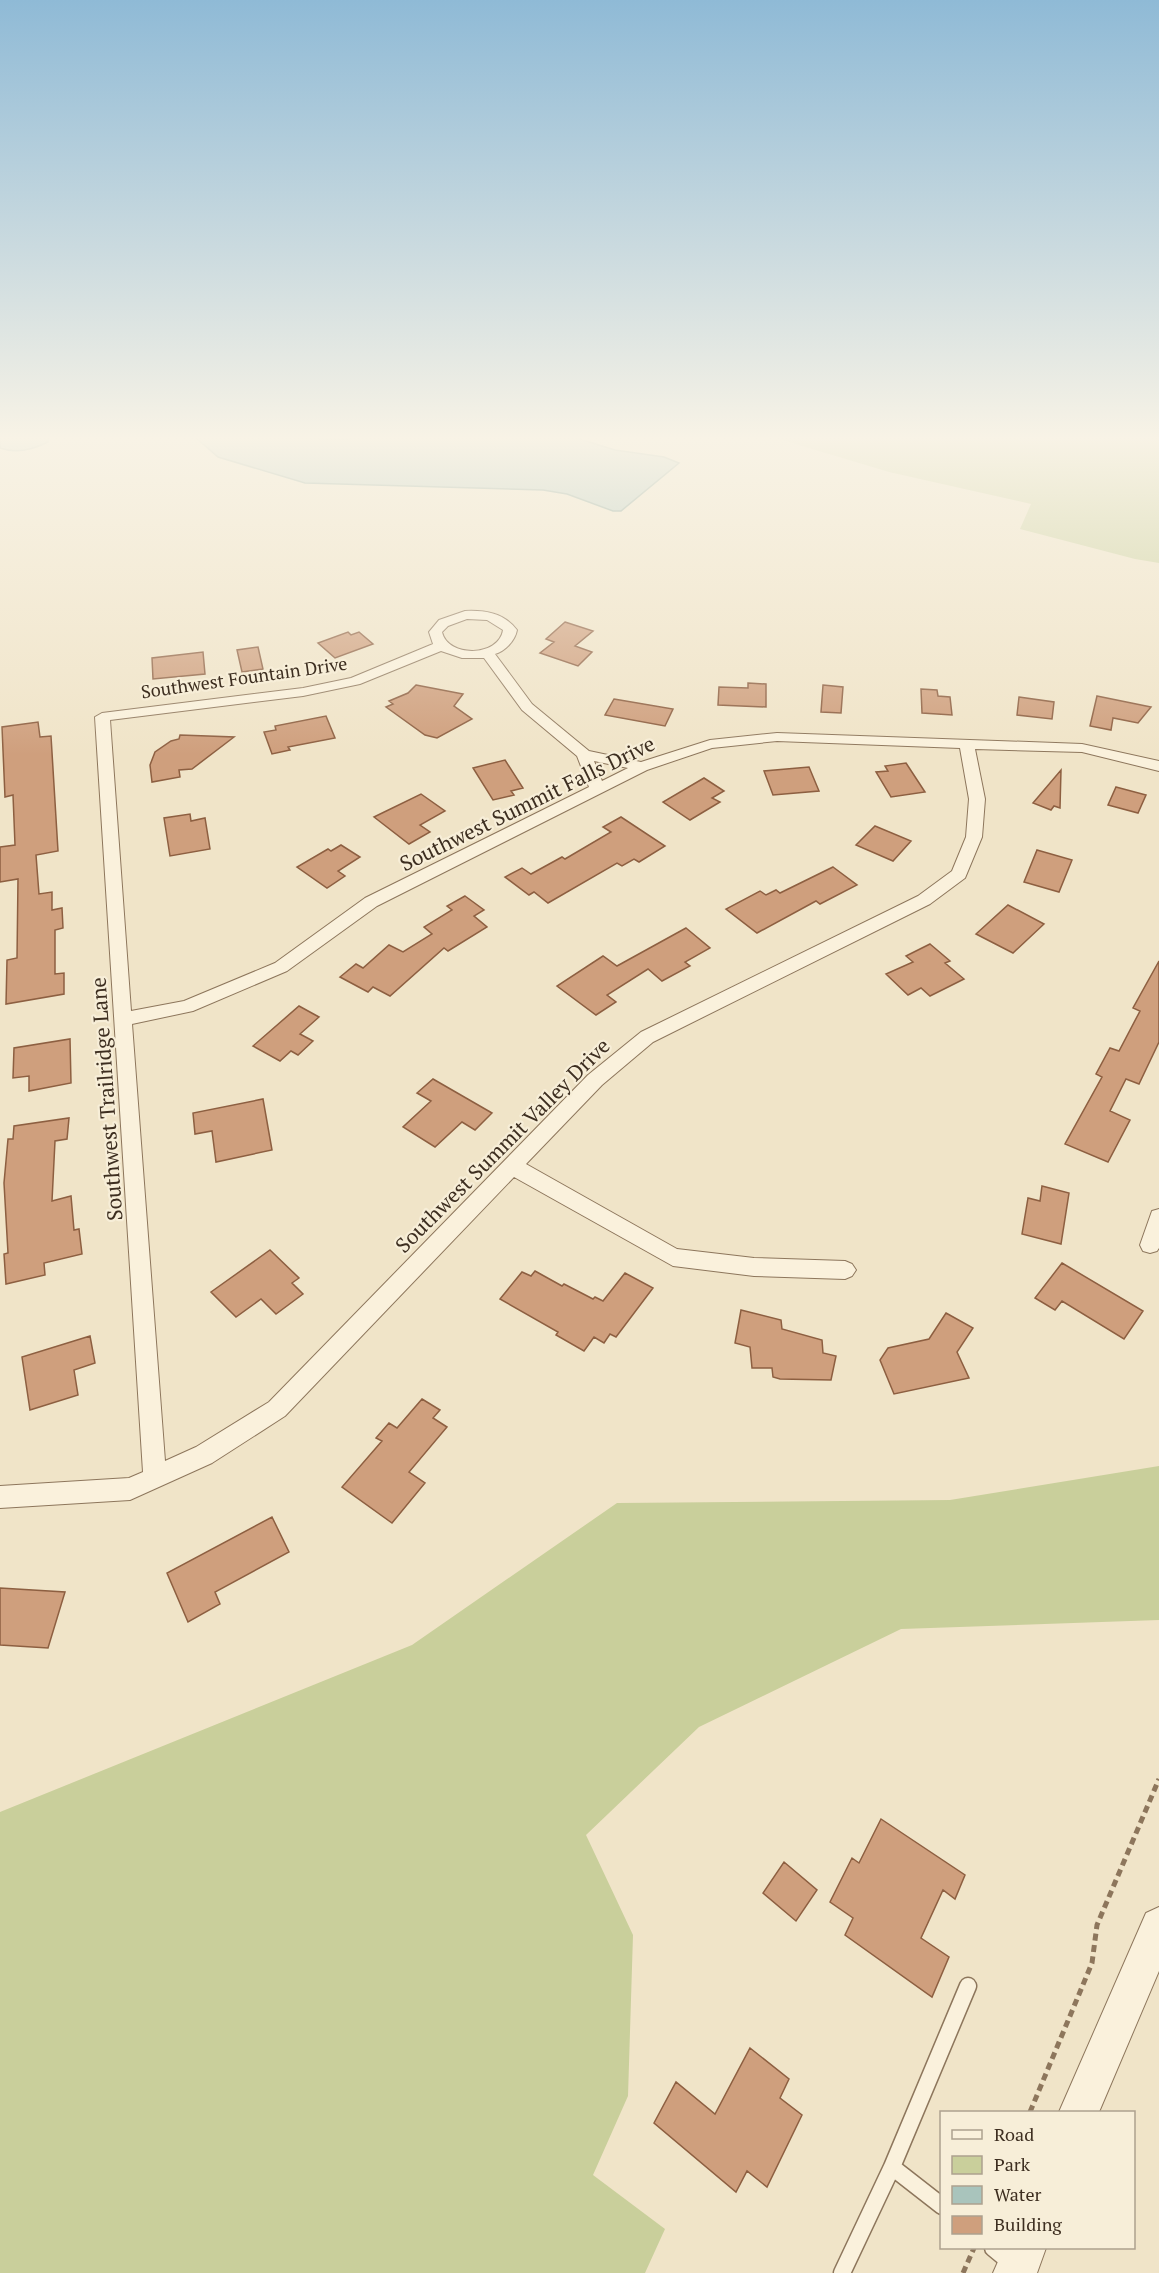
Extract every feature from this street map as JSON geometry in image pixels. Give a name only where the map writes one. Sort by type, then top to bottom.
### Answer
[{"type":"street","points":[[465,615],[489,616],[506,624],[510,630],[510,637],[505,643],[487,653],[461,654],[441,646],[435,634],[438,627],[444,622],[465,615]]},
{"type":"street","name":"Southwest Fountain Drive","points":[[102,717],[303,692],[355,681],[441,646]]},
{"type":"street","points":[[487,653],[527,706],[584,754],[642,767]]},
{"type":"street","name":"Southwest Trailridge Lane","points":[[102,717],[154,1478]]},
{"type":"street","name":"Southwest Summit Falls Drive","points":[[123,1019],[187,1007],[281,967],[371,902],[642,767],[711,744],[777,737],[1082,748],[1159,766]]},
{"type":"street","name":"Southwest Summit Valley Drive","points":[[0,1497],[130,1489],[204,1455],[277,1409],[595,1080],[647,1037],[924,900],[959,874],[974,837],[977,800],[967,743]]},
{"type":"street","points":[[584,754],[597,789]]},
{"type":"street","points":[[512,1166],[673,1257],[754,1267],[845,1270]]},
{"type":"street","points":[[1150,1245],[1159,1217]]},
{"type":"street","points":[[1079,2111],[1159,1926]]},
{"type":"lane","points":[[842,2273],[892,2167],[968,1986]]},
{"type":"lane","points":[[892,2167],[940,2204]]},
{"type":"path","points":[[1030,2111],[1092,1964],[1097,1925],[1159,1779]]},
{"type":"path","points":[[963,2273],[973,2249]]},
{"type":"green space","points":[[1070,542],[1159,542],[1159,563]]},
{"type":"green space","points":[[1159,1466],[1159,1620],[901,1629],[699,1727],[586,1835],[633,1935],[628,2096],[593,2175],[665,2229],[645,2273],[0,2273],[0,1812],[412,1645],[617,1503],[950,1500]]},
{"type":"building","points":[[565,622],[593,631],[575,646],[592,652],[578,666],[540,653],[554,642],[546,639]]},
{"type":"building","points":[[348,632],[351,635],[359,632],[373,644],[335,658],[318,643]]},
{"type":"building","points":[[258,647],[263,669],[242,672],[237,650]]},
{"type":"building","points":[[203,652],[205,674],[153,679],[152,658]]},
{"type":"building","points":[[748,683],[766,684],[766,707],[718,705],[719,687],[748,688]]},
{"type":"building","points":[[416,685],[463,694],[454,706],[472,719],[437,738],[425,735],[386,707],[393,704],[389,701],[408,693]]},
{"type":"building","points":[[823,685],[843,687],[841,713],[821,712]]},
{"type":"building","points":[[921,689],[937,690],[938,696],[950,697],[952,715],[922,713]]},
{"type":"building","points":[[1097,696],[1151,707],[1138,723],[1113,718],[1111,730],[1090,726]]},
{"type":"building","points":[[1019,697],[1054,702],[1052,719],[1017,715]]},
{"type":"building","points":[[614,699],[673,709],[665,726],[605,715]]},
{"type":"building","points":[[326,716],[335,738],[288,747],[290,750],[272,754],[264,732],[276,730],[275,726]]},
{"type":"building","points":[[38,722],[40,737],[51,736],[58,851],[36,855],[39,894],[52,892],[52,910],[62,908],[63,928],[55,930],[55,974],[64,973],[64,994],[6,1004],[7,960],[17,958],[18,879],[0,882],[0,847],[15,845],[13,795],[5,797],[2,727]]},
{"type":"building","points":[[180,735],[234,737],[192,769],[179,770],[180,777],[152,782],[150,765],[155,752],[171,741],[179,739]]},
{"type":"building","points":[[505,760],[523,788],[511,791],[514,795],[493,800],[473,768]]},
{"type":"building","points":[[906,763],[925,792],[891,797],[876,772],[888,771],[885,766]]},
{"type":"building","points":[[809,767],[819,791],[773,795],[764,771]]},
{"type":"building","points":[[1061,770],[1060,808],[1054,806],[1051,810],[1033,803]]},
{"type":"building","points":[[704,778],[724,791],[712,798],[720,802],[690,820],[663,802]]},
{"type":"building","points":[[1116,787],[1146,795],[1138,813],[1108,805]]},
{"type":"building","points":[[421,794],[445,811],[420,825],[430,832],[409,844],[374,817]]},
{"type":"building","points":[[190,814],[191,821],[205,818],[210,849],[170,856],[164,818]]},
{"type":"building","points":[[621,817],[665,846],[639,862],[634,859],[622,866],[617,863],[548,903],[534,892],[529,895],[505,877],[522,868],[531,874],[562,857],[565,859],[611,832],[603,827]]},
{"type":"building","points":[[875,826],[911,841],[893,861],[856,845]]},
{"type":"building","points":[[341,845],[360,857],[338,871],[345,876],[327,888],[297,867],[328,849],[331,851]]},
{"type":"building","points":[[1037,850],[1072,860],[1059,892],[1024,882]]},
{"type":"building","points":[[833,867],[857,885],[820,904],[816,901],[757,933],[726,909],[760,891],[766,895],[776,890],[780,893]]},
{"type":"building","points":[[465,896],[484,910],[474,916],[487,927],[448,951],[444,948],[390,996],[373,987],[368,992],[340,977],[356,964],[363,968],[389,945],[403,952],[432,934],[424,927],[452,910],[447,906]]},
{"type":"building","points":[[1008,905],[1044,924],[1013,953],[976,934]]},
{"type":"building","points":[[686,928],[710,948],[685,962],[690,966],[662,981],[648,969],[607,995],[616,1002],[596,1015],[557,986],[603,956],[617,966]]},
{"type":"building","points":[[930,944],[950,961],[945,963],[964,979],[930,996],[921,988],[908,995],[886,974],[913,962],[906,956]]},
{"type":"building","points":[[1159,961],[1159,1042],[1139,1084],[1126,1079],[1110,1111],[1130,1120],[1108,1162],[1065,1144],[1102,1077],[1096,1074],[1110,1048],[1119,1051],[1140,1011],[1133,1008]]},
{"type":"building","points":[[299,1006],[319,1017],[300,1034],[313,1041],[298,1055],[291,1051],[280,1061],[253,1046]]},
{"type":"building","points":[[70,1039],[71,1083],[29,1091],[29,1076],[13,1078],[14,1048]]},
{"type":"building","points":[[433,1079],[492,1113],[475,1130],[462,1122],[435,1147],[403,1127],[431,1101],[417,1093]]},
{"type":"building","points":[[263,1099],[272,1150],[216,1162],[212,1131],[195,1134],[193,1113]]},
{"type":"building","points":[[69,1118],[67,1139],[55,1141],[52,1201],[71,1196],[74,1230],[79,1229],[82,1254],[44,1263],[45,1275],[6,1284],[4,1254],[8,1253],[4,1183],[8,1139],[13,1139],[14,1126]]},
{"type":"building","points":[[1042,1186],[1069,1193],[1061,1244],[1022,1234],[1028,1198],[1040,1201]]},
{"type":"building","points":[[270,1250],[299,1278],[292,1283],[303,1294],[276,1314],[261,1299],[236,1317],[211,1292]]},
{"type":"building","points":[[1062,1263],[1143,1311],[1124,1339],[1062,1301],[1055,1310],[1035,1298]]},
{"type":"building","points":[[535,1271],[562,1286],[564,1284],[593,1299],[595,1297],[603,1301],[625,1273],[653,1288],[616,1337],[610,1334],[604,1343],[594,1337],[584,1351],[556,1335],[558,1332],[500,1299],[522,1272],[531,1276]]},
{"type":"building","points":[[741,1310],[781,1320],[782,1329],[822,1340],[823,1353],[836,1356],[831,1380],[780,1379],[773,1377],[772,1368],[752,1368],[750,1347],[735,1343]]},
{"type":"building","points":[[946,1313],[973,1328],[957,1352],[969,1378],[894,1394],[880,1360],[888,1348],[929,1339]]},
{"type":"building","points":[[90,1336],[95,1363],[74,1370],[78,1395],[30,1410],[22,1357]]},
{"type":"building","points":[[422,1399],[440,1410],[433,1418],[447,1427],[409,1472],[425,1483],[392,1523],[342,1487],[382,1441],[376,1438],[389,1423],[397,1428]]},
{"type":"building","points":[[272,1517],[289,1552],[215,1592],[220,1604],[188,1622],[167,1573]]},
{"type":"building","points":[[0,1588],[65,1592],[48,1648],[0,1645]]},
{"type":"building","points":[[881,1819],[965,1875],[955,1899],[943,1890],[921,1938],[949,1957],[932,1997],[845,1935],[853,1918],[830,1902],[852,1858],[859,1863]]},
{"type":"building","points":[[784,1862],[817,1890],[796,1921],[763,1893]]},
{"type":"building","points":[[750,2048],[789,2079],[780,2098],[802,2115],[767,2187],[747,2171],[736,2192],[654,2123],[676,2082],[715,2114]]}]
